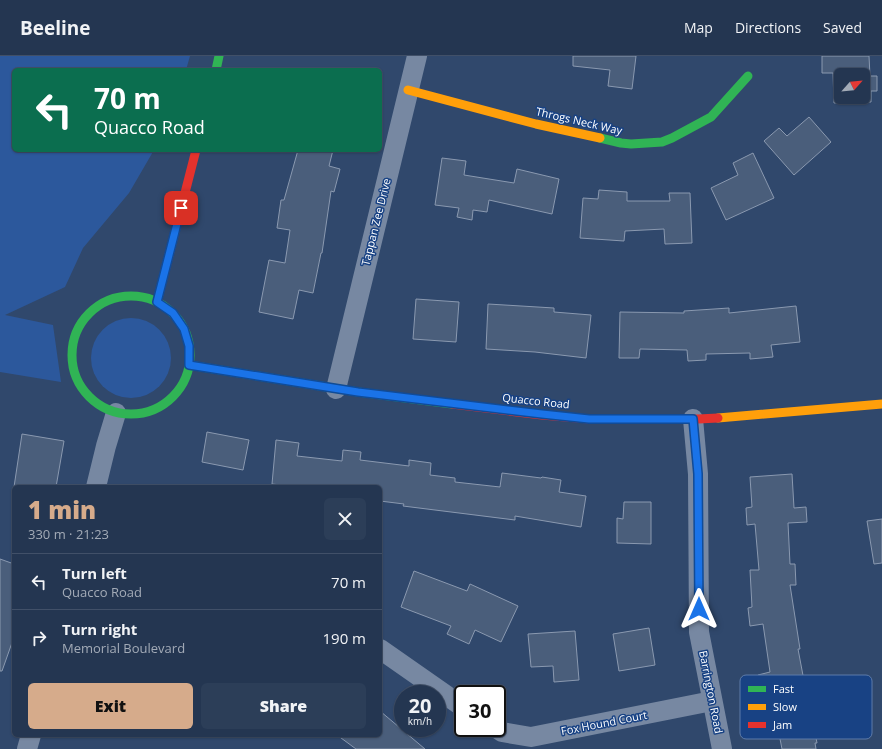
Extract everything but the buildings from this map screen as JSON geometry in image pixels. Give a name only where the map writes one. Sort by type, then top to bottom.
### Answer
[{"type":"street","points":[[216,68],[219,56]]},
{"type":"street","name":"Tappan Zee Drive","points":[[336,389],[417,56]]},
{"type":"street","name":"Throgs Neck Way","points":[[408,90],[536,124],[631,144],[662,142],[672,138],[710,116],[748,76]]},
{"type":"street","points":[[157,302],[195,152]]},
{"type":"street","points":[[138,296],[157,302],[173,313],[184,329],[189,346],[189,365],[183,384],[171,399],[154,410],[136,414],[116,413],[98,404],[84,391],[74,373],[72,354],[75,334],[85,317],[100,304],[118,297],[138,296]]},
{"type":"street","name":"Quacco Road","points":[[189,365],[336,389],[589,419],[693,419],[756,416],[882,404]]},
{"type":"street","points":[[96,485],[116,413]]},
{"type":"street","name":"Barrington Road","points":[[693,419],[698,474],[698,632],[722,749]]},
{"type":"street","points":[[382,650],[454,701]]},
{"type":"street","name":"Fox Hound Court","points":[[506,733],[531,737],[712,701]]},
{"type":"street","points":[[27,749],[30,737]]},
{"type":"shaded area","points":[[0,56],[190,56],[187,68],[12,68],[12,152],[153,152],[129,193],[83,248],[65,287],[5,315],[53,325],[61,382],[0,372]]},
{"type":"shaded area","points":[[123,318],[139,318],[160,329],[171,350],[171,366],[160,387],[139,398],[123,398],[109,392],[102,387],[97,380],[91,366],[91,350],[97,336],[102,329],[109,324]]},
{"type":"traffic: fast","points":[[216,68],[219,56]]},
{"type":"traffic: fast","points":[[600,138],[631,144],[662,142],[672,138],[711,117],[748,76]]},
{"type":"traffic: fast","points":[[131,296],[142,297],[153,301],[164,306],[173,313],[180,322],[185,333],[189,344],[190,355],[189,366],[185,377],[180,388],[173,397],[164,404],[153,409],[142,413],[131,414],[120,413],[109,409],[98,404],[89,397],[82,388],[77,377],[73,366],[72,355],[73,344],[77,333],[82,322],[89,313],[98,306],[109,301],[120,297],[131,296]]},
{"type":"traffic: fast","points":[[189,365],[358,392],[452,404]]},
{"type":"traffic: slow","points":[[408,90],[536,124],[600,138]]},
{"type":"traffic: slow","points":[[718,418],[882,404]]},
{"type":"traffic: jam","points":[[157,302],[195,152]]},
{"type":"traffic: jam","points":[[452,404],[589,419],[718,418]]},
{"type":"route","points":[[181,208],[157,302],[173,313],[184,329],[189,346],[189,365],[358,392],[542,414],[589,419],[693,419],[698,474],[699,609]]}]
